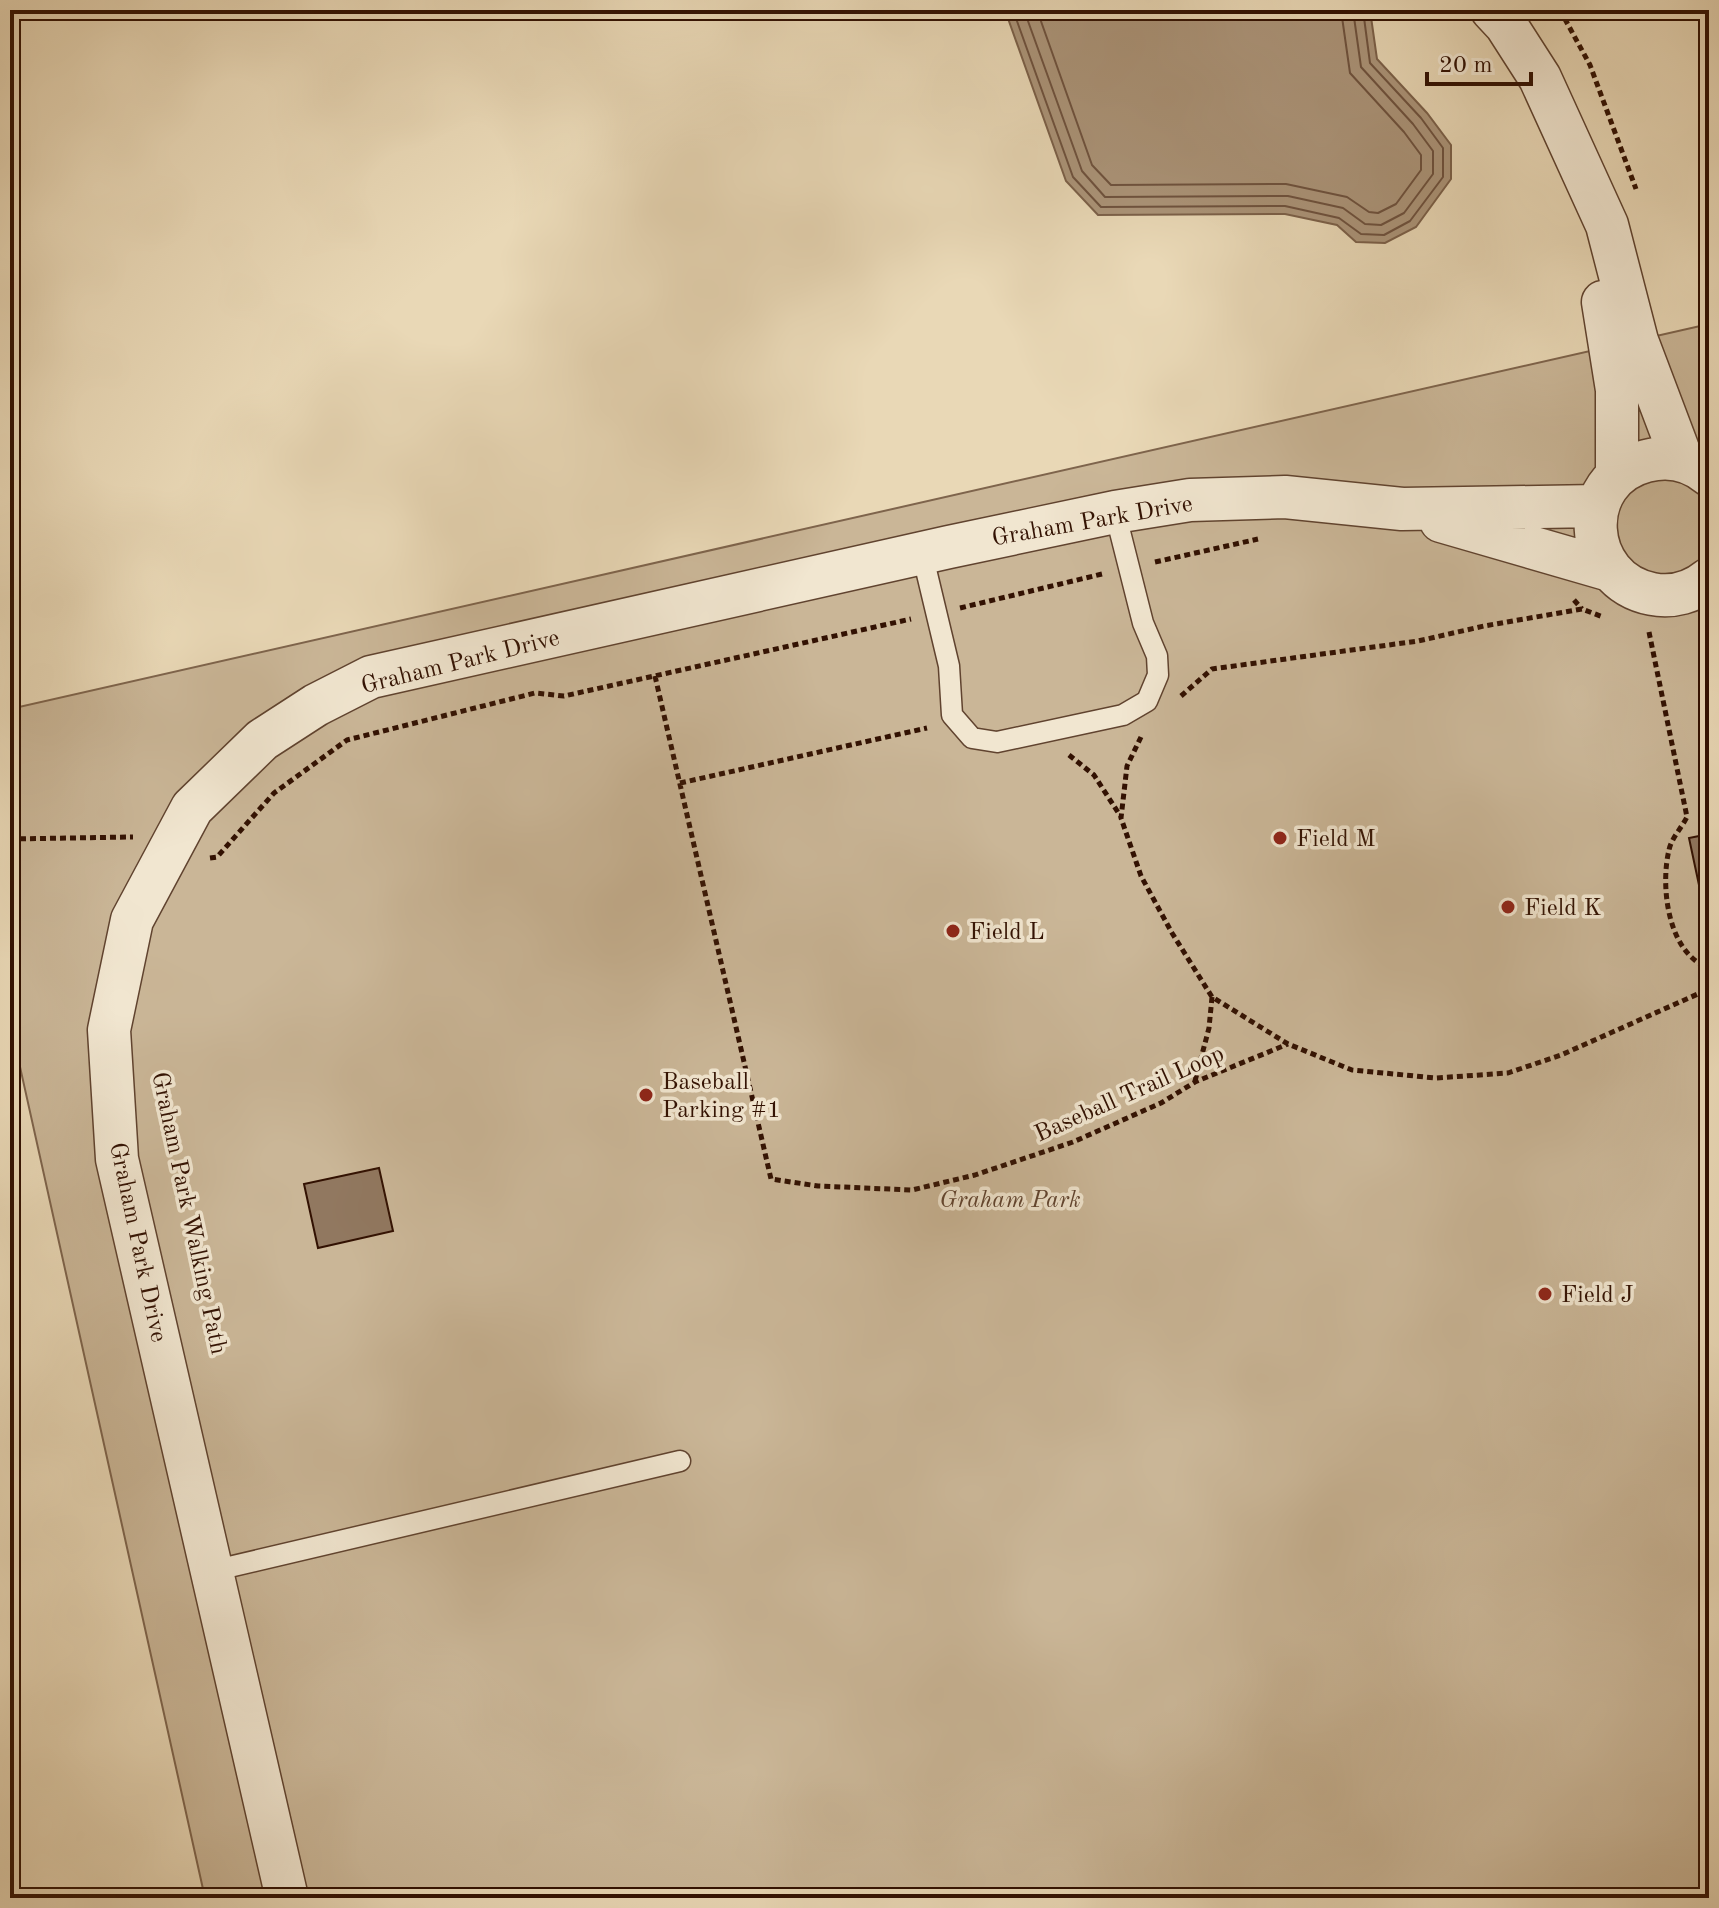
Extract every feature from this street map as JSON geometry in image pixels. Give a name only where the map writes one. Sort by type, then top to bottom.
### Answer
[{"type":"street","points":[[1492,10],[1506,25],[1540,78],[1607,225],[1637,341],[1696,467]]},
{"type":"street","points":[[1583,175],[1617,390],[1608,491],[1595,522],[1601,555],[1610,570]]},
{"type":"street","name":"Graham Park Drive","points":[[1402,509],[1608,491],[1636,463],[1659,458],[1696,467]]},
{"type":"street","name":"Graham Park Drive","points":[[287,1898],[117,1159],[109,1030],[132,920],[179,855],[192,808],[262,740],[316,705],[371,677],[922,553],[1115,512],[1190,500],[1285,497],[1402,509],[1610,570],[1625,584],[1662,596],[1681,594],[1709,579]]},
{"type":"lane","points":[[922,553],[949,666],[952,715],[972,738],[997,742],[1123,715],[1147,701],[1158,675],[1157,656],[1143,623],[1115,512]]},
{"type":"lane","points":[[212,1571],[680,1461]]},
{"type":"path","points":[[1649,631],[1687,817],[1669,849],[1666,894],[1675,938],[1700,965],[1709,968]]},
{"type":"path","name":"Baseball Trail Loop","points":[[179,855],[217,857],[274,793],[347,740],[535,693],[564,696],[655,676],[771,1179],[818,1186],[912,1190],[975,1175],[1073,1142],[1161,1103],[1195,1082],[1288,1044]]},
{"type":"path","points":[[1121,818],[1127,766],[1148,725]]},
{"type":"path","points":[[1062,749],[1094,775],[1121,818],[1141,876],[1212,997],[1288,1044],[1352,1070],[1436,1078],[1508,1073],[1561,1055],[1709,989]]},
{"type":"path","points":[[10,839],[150,837],[179,855]]},
{"type":"path","points":[[1195,1082],[1209,1028],[1212,997]]},
{"type":"green space","name":"Graham Park","points":[[1709,324],[1709,1898],[205,1898],[10,1022],[10,709]]},
{"type":"water","points":[[1005,10],[1370,10],[1377,59],[1427,113],[1451,145],[1451,179],[1416,227],[1385,243],[1356,242],[1337,225],[1285,214],[1098,215],[1066,181]]},
{"type":"building","points":[[1709,834],[1709,932],[1689,838]]},
{"type":"building","points":[[379,1168],[393,1231],[318,1248],[304,1184]]},
{"type":"place","name":"Field M","points":[[1280,838]]},
{"type":"place","name":"Field K","points":[[1508,907]]},
{"type":"place","name":"Field L","points":[[953,931]]},
{"type":"place","name":"Baseball Parking #1","points":[[646,1095]]},
{"type":"place","name":"Field J","points":[[1545,1294]]}]
